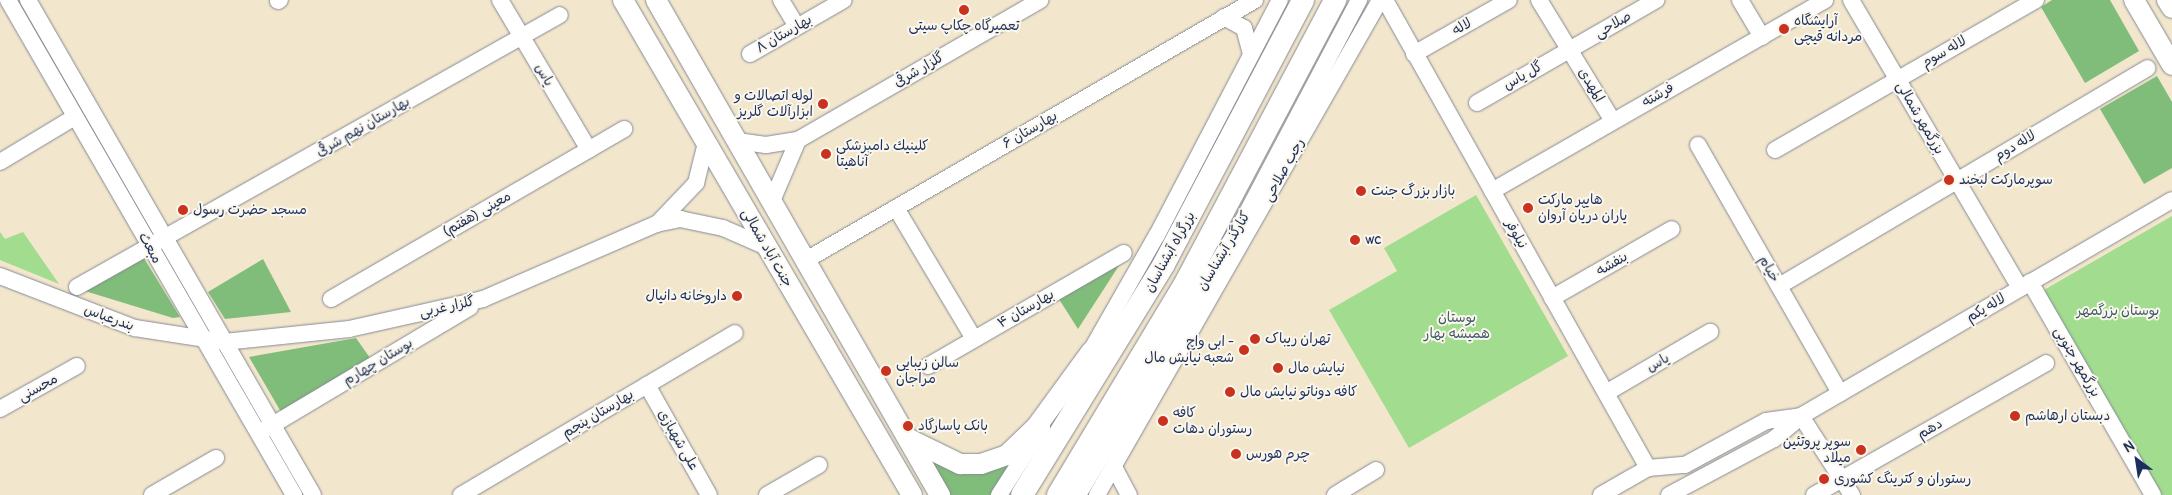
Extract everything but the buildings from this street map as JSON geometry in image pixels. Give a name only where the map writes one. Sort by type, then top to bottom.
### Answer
[{"type":"highway","name":"بزرگراه آبشناسان","points":[[1006,494],[1164,264],[1303,0]]},
{"type":"highway","name":"بزرگراه آبشناسان","points":[[1058,495],[1187,280],[1335,0]]},
{"type":"main road","name":"جنت آباد شمالی","points":[[623,0],[912,495]]},
{"type":"main road","name":"جنت آباد شمالی","points":[[656,0],[940,495]]},
{"type":"main road","points":[[2134,0],[2172,64]]},
{"type":"main road","points":[[2167,0],[2172,8]]},
{"type":"main road","points":[[907,437],[949,461],[969,465],[996,461],[1020,446],[1091,352]]},
{"type":"main road","points":[[849,387],[864,387],[871,374]]},
{"type":"main road","points":[[900,474],[908,495]]},
{"type":"street","name":"مبعث","points":[[8,0],[202,340],[294,495]]},
{"type":"street","name":"مبعث","points":[[28,0],[313,495]]},
{"type":"street","name":"یاس","points":[[500,0],[589,150]]},
{"type":"street","points":[[781,0],[797,27]]},
{"type":"street","name":"بهارستان ۸","points":[[750,54],[844,0]]},
{"type":"street","name":"گلزار شرقی","points":[[737,141],[766,144],[798,140],[1040,0]]},
{"type":"street","name":"بهارستان ۶","points":[[806,260],[1255,0]]},
{"type":"street","points":[[1006,494],[1091,352],[1280,0]]},
{"type":"street","name":"کنارگذر آبشناسان","points":[[1078,495],[1243,220],[1359,0]]},
{"type":"street","name":"رجب صلاحی","points":[[1097,495],[1380,0]]},
{"type":"street","name":"نیلوفر","points":[[1385,0],[1648,468]]},
{"type":"street","name":"لاله","points":[[1414,54],[1509,0]]},
{"type":"street","name":"المهدی","points":[[1539,0],[1613,121]]},
{"type":"street","name":"صلاحی","points":[[1570,50],[1656,0]]},
{"type":"street","points":[[1740,0],[1762,36]]},
{"type":"street","name":"فرشته","points":[[1492,191],[1825,0]]},
{"type":"street","name":"بزرگمهر شمالی","points":[[1851,0],[1957,181],[2025,285]]},
{"type":"street","name":"لاله سوم","points":[[1774,150],[2036,0]]},
{"type":"street","name":"بهارستان نهم شرقی","points":[[77,287],[149,245],[166,239],[560,15]]},
{"type":"street","points":[[1224,17],[1244,28],[1251,54]]},
{"type":"street","name":"گل یاس","points":[[1477,103],[1570,50]]},
{"type":"street","name":"لاله دوم","points":[[1779,286],[2147,68]]},
{"type":"street","points":[[0,162],[75,117]]},
{"type":"street","name":"معینی (هفتم)","points":[[331,299],[624,129]]},
{"type":"street","points":[[772,201],[798,140]]},
{"type":"street","name":"گلزار غربی","points":[[656,224],[696,183],[706,143]]},
{"type":"street","name":"خیام","points":[[1698,145],[1840,393]]},
{"type":"street","name":"لاله یکم","points":[[1669,495],[1774,439],[1801,416],[2172,200]]},
{"type":"street","points":[[896,208],[974,339]]},
{"type":"street","name":"گلزار غربی","points":[[224,342],[348,329],[483,299],[656,224],[694,220],[766,247]]},
{"type":"street","name":"بنفشه","points":[[1552,298],[1672,229]]},
{"type":"street","name":"بهارستان ۴","points":[[928,366],[1124,253]]},
{"type":"street","name":"بندرعباس","points":[[0,276],[135,328],[224,342]]},
{"type":"street","name":"بزرگمهر جنوبی","points":[[2025,285],[2153,495]]},
{"type":"street","name":"بوستان چهارم","points":[[258,433],[483,299]]},
{"type":"street","name":"یاس","points":[[1606,393],[1710,332]]},
{"type":"street","name":"بهارستان پنجم","points":[[461,495],[735,333]]},
{"type":"street","name":"دهم","points":[[1814,495],[1842,488],[2046,363]]},
{"type":"street","name":"محسنی","points":[[0,410],[77,366]]},
{"type":"street","name":"علی شهبازی","points":[[646,385],[709,495]]},
{"type":"street","points":[[1801,416],[1842,488],[1852,495]]},
{"type":"street","name":"لاله یکم","points":[[1648,468],[1685,465],[1766,421],[1801,416]]},
{"type":"street","points":[[152,495],[216,458]]},
{"type":"street","points":[[767,495],[819,465]]},
{"type":"street","points":[[1114,466],[1128,495]]},
{"type":"street","points":[[1601,495],[1648,468]]},
{"type":"street","points":[[1336,495],[1376,470]]},
{"type":"green space","points":[[2052,0],[2110,0],[2139,51],[2085,83],[2041,7]]},
{"type":"green space","points":[[2157,76],[2172,102],[2172,168],[2144,184],[2100,109]]},
{"type":"green space","name":"بوستان همیشه بهار","points":[[1476,195],[1568,356],[1409,448],[1329,310],[1397,271],[1384,248]]},
{"type":"green space","name":"بوستان بزرگمهر","points":[[2172,216],[2172,495],[2160,495],[2044,290]]},
{"type":"green space","points":[[0,232],[5,239],[23,232],[59,284],[0,260]]},
{"type":"green space","points":[[142,255],[180,317],[173,318],[85,291]]},
{"type":"green space","points":[[263,259],[291,312],[225,319],[208,292]]},
{"type":"green space","points":[[1120,264],[1078,329],[1057,296]]},
{"type":"green space","points":[[356,338],[370,358],[281,412],[249,357]]},
{"type":"green space","points":[[1019,451],[992,495],[948,495],[928,461]]},
{"type":"place","name":"تعمیرگاه چکاپ سیتی","points":[[964,10]]},
{"type":"place","name":"آرایشگاه مردانه قیچی","points":[[1784,29]]},
{"type":"place","name":"لوله اتصالات و ابزارآلات گلریز","points":[[823,104]]},
{"type":"place","name":"كلينيك دامپزشكی آناهيتا","points":[[826,154]]},
{"type":"place","name":"سوپرمارکت لبخند","points":[[1949,180]]},
{"type":"place","name":"بازار بزرگ جنت","points":[[1361,191]]},
{"type":"place","name":"هایپر مارکت یاران دریان آروان","points":[[1528,208]]},
{"type":"place","name":"مسجد حضرت رسول","points":[[183,210]]},
{"type":"place","name":"wc","points":[[1355,240]]},
{"type":"place","name":"داروخانه دانیال","points":[[737,296]]},
{"type":"place","name":"تهران ریباک","points":[[1255,339]]},
{"type":"place","name":"ابی واچ - شعبه نیایش مال","points":[[1244,350]]},
{"type":"place","name":"نیایش مال","points":[[1278,368]]},
{"type":"place","name":"سالن زیبایی مراجان","points":[[886,371]]},
{"type":"place","name":"کافه دوناتو نیایش مال","points":[[1230,392]]},
{"type":"place","name":"دبستان ارهاشم","points":[[2015,416]]},
{"type":"place","name":"کافه رستوران دهات","points":[[1163,421]]},
{"type":"place","name":"بانک پاسارگاد","points":[[908,426]]},
{"type":"place","name":"سوپر پروتئین میلاد","points":[[1861,450]]},
{"type":"place","name":"چرم هورس","points":[[1236,454]]},
{"type":"place","name":"رستوران و کترینگ کشوری","points":[[1824,479]]}]
